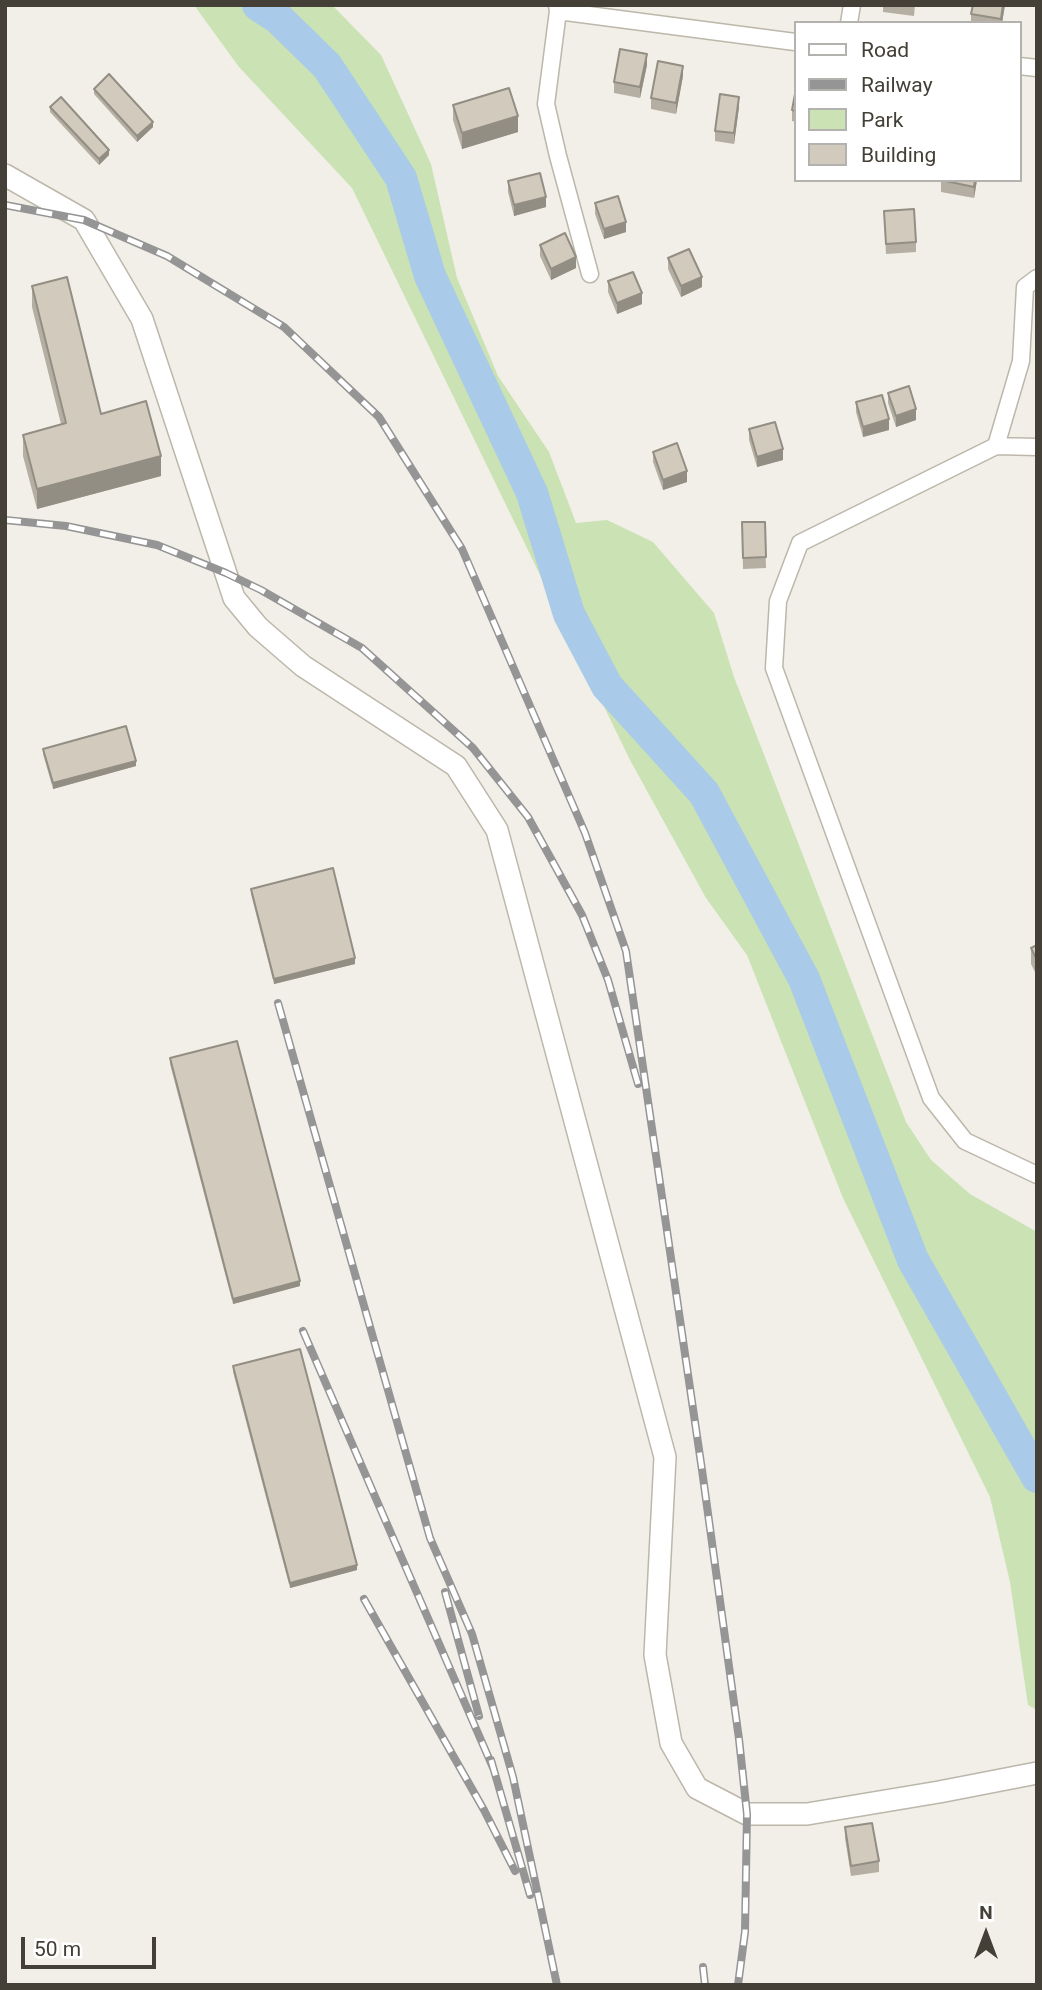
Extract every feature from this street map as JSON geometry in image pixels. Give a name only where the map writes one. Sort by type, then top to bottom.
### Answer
[{"type":"street","points":[[590,274],[546,104],[557,8],[618,12],[794,42]]},
{"type":"street","points":[[5,176],[84,220],[142,319],[234,598],[257,627],[303,666],[456,766],[497,830],[665,1457],[656,1655],[671,1743],[697,1788],[747,1814],[807,1814],[1037,1773]]},
{"type":"street","points":[[996,446],[1021,361],[1025,287],[1037,278]]},
{"type":"street","points":[[1037,447],[996,446],[800,543],[778,601],[774,668],[931,1098],[965,1141],[1037,1175]]},
{"type":"green space","points":[[194,5],[332,5],[381,55],[431,164],[457,278],[498,376],[549,452],[576,523],[607,520],[653,542],[714,613],[734,677],[906,1122],[931,1160],[970,1194],[1037,1232],[1037,1710],[1028,1705],[1010,1582],[990,1497],[843,1198],[747,955],[706,898],[630,760],[352,188],[239,67]]},
{"type":"building","points":[[973,5],[1003,5],[1001,19],[971,14]]},
{"type":"building","points":[[620,49],[647,54],[640,87],[614,82]]},
{"type":"building","points":[[658,61],[683,66],[676,103],[651,98]]},
{"type":"building","points":[[109,74],[153,122],[137,136],[94,89]]},
{"type":"building","points":[[509,88],[518,116],[462,133],[453,105]]},
{"type":"building","points":[[720,94],[739,97],[734,133],[715,131]]},
{"type":"building","points":[[61,97],[109,150],[99,159],[50,107]]},
{"type":"building","points":[[540,173],[546,197],[514,205],[508,181]]},
{"type":"building","points":[[950,182],[975,182],[974,187]]},
{"type":"building","points":[[618,196],[626,222],[604,229],[595,203]]},
{"type":"building","points":[[914,209],[916,242],[886,244],[884,211]]},
{"type":"building","points":[[565,233],[576,257],[551,269],[540,245]]},
{"type":"building","points":[[689,249],[702,277],[681,286],[668,258]]},
{"type":"building","points":[[633,272],[642,293],[617,303],[608,281]]},
{"type":"building","points":[[67,277],[101,414],[146,401],[161,456],[37,489],[23,435],[66,423],[32,286]]},
{"type":"building","points":[[909,386],[916,409],[896,416],[888,393]]},
{"type":"building","points":[[882,395],[889,419],[863,427],[856,402]]},
{"type":"building","points":[[775,422],[783,449],[757,457],[749,429]]},
{"type":"building","points":[[677,443],[687,471],[663,480],[653,452]]},
{"type":"building","points":[[742,522],[765,522],[766,557],[743,558]]},
{"type":"building","points":[[126,726],[136,761],[53,783],[43,749]]},
{"type":"building","points":[[333,868],[355,958],[274,979],[251,889]]},
{"type":"building","points":[[1037,945],[1037,960],[1031,948]]},
{"type":"building","points":[[237,1041],[300,1281],[233,1299],[170,1058]]},
{"type":"building","points":[[300,1349],[357,1565],[290,1583],[233,1366]]},
{"type":"building","points":[[872,1823],[879,1861],[851,1866],[845,1827]]},
{"type":"waterway","points":[[258,5],[278,18],[327,66],[401,178],[430,276],[532,493],[569,614],[607,686],[704,793],[804,979],[913,1260],[1037,1477]]},
{"type":"railway","points":[[5,205],[84,220],[167,256],[284,327],[379,417],[462,549],[585,833],[626,951],[739,1739],[747,1814],[745,1932],[738,1985]]},
{"type":"railway","points":[[5,520],[66,526],[157,545],[261,590],[362,648],[473,748],[528,817],[582,915],[608,980],[638,1084]]},
{"type":"railway","points":[[278,1003],[430,1538],[472,1634],[513,1777],[557,1985]]},
{"type":"railway","points":[[303,1331],[494,1770]]},
{"type":"railway","points":[[445,1592],[479,1716]]},
{"type":"railway","points":[[364,1599],[484,1810],[515,1871]]},
{"type":"railway","points":[[491,1760],[530,1895]]},
{"type":"railway","points":[[703,1967],[705,1985]]}]
